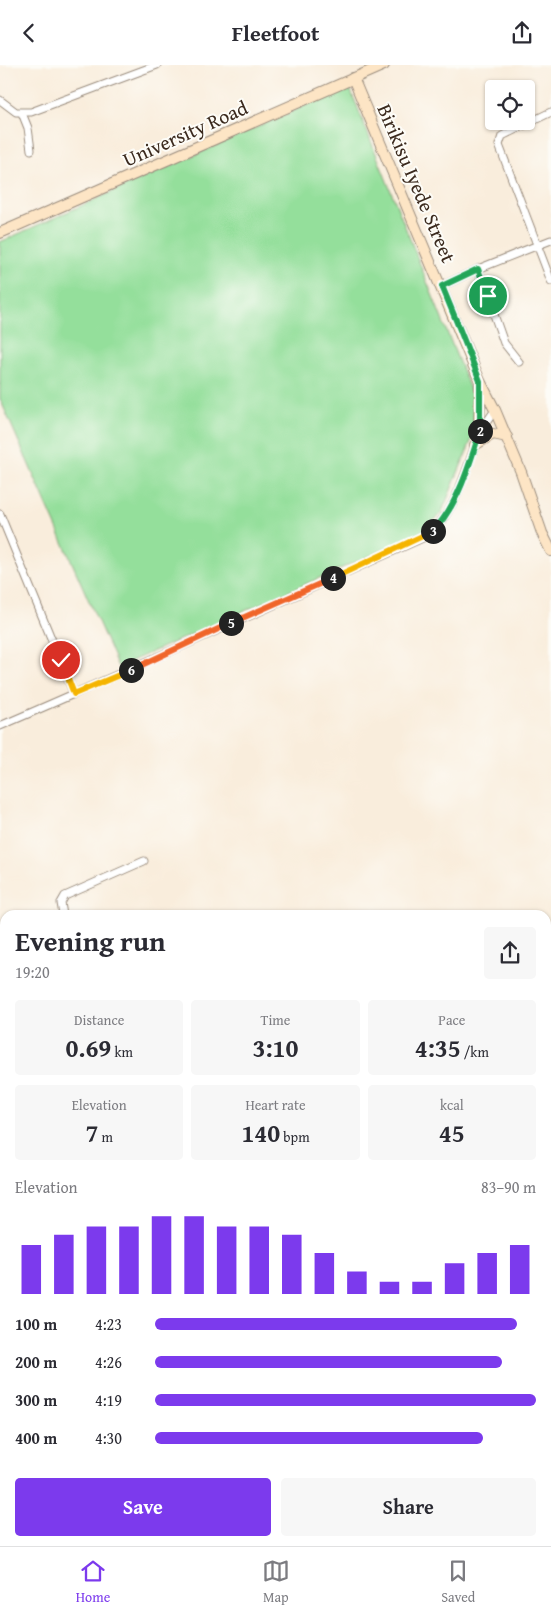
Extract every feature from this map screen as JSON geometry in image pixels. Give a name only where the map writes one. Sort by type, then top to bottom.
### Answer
[{"type":"street","points":[[0,100],[11,109],[22,113],[31,112],[157,65]]},
{"type":"street","name":"University Road","points":[[0,233],[384,65]]},
{"type":"street","name":"Birikisu Iyede Street","points":[[353,78],[442,286],[480,381],[495,410],[551,551]]},
{"type":"street","points":[[551,112],[502,136],[499,140],[551,281]]},
{"type":"street","points":[[22,113],[28,127],[30,150]]},
{"type":"street","points":[[442,286],[478,269],[551,240]]},
{"type":"street","points":[[478,269],[504,343],[519,362]]},
{"type":"street","points":[[480,381],[480,432]]},
{"type":"street","points":[[0,726],[423,538],[443,521],[464,477],[480,432],[495,410]]},
{"type":"street","points":[[475,445],[493,434],[506,437]]},
{"type":"street","points":[[0,514],[74,694]]},
{"type":"street","points":[[62,910],[61,903],[65,896],[144,861]]},
{"type":"green space","points":[[349,86],[481,417],[441,514],[419,534],[118,667],[0,399],[0,242]]},
{"type":"route","points":[[61,660],[74,694],[177,650],[228,624],[423,538],[434,531],[443,521],[464,477],[480,432],[480,381],[442,286],[478,269],[488,296]]}]
